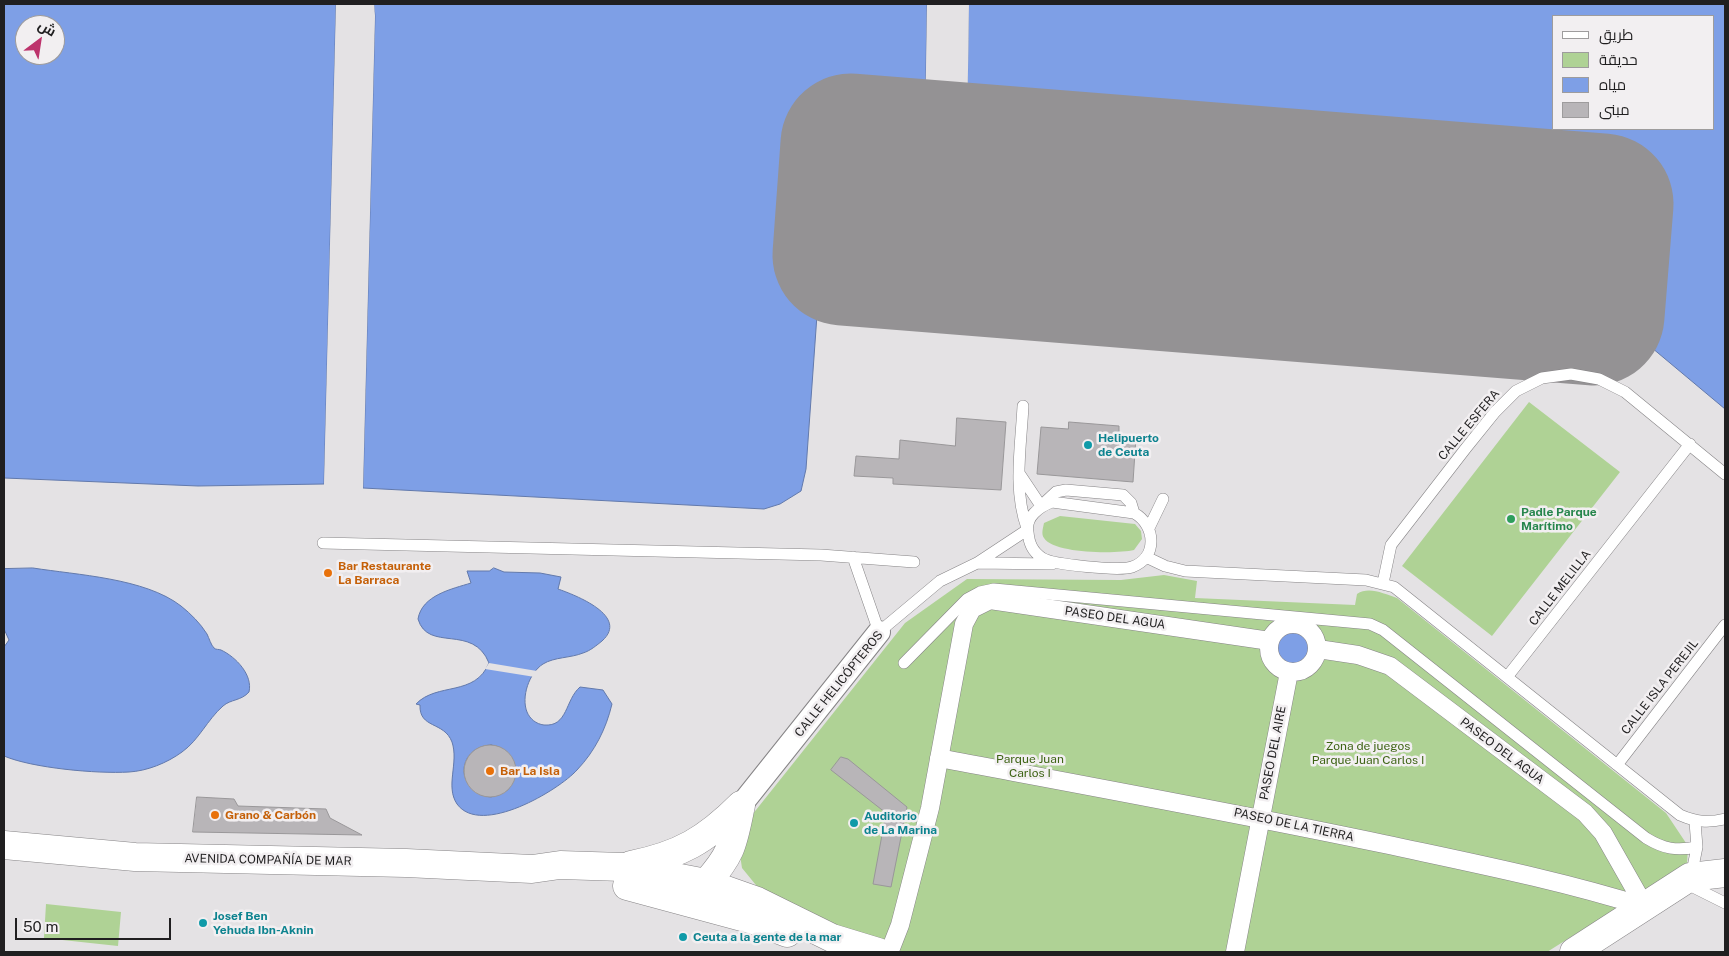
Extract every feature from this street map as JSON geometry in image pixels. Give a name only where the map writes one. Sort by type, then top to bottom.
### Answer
[{"type":"street","name":"PASEO DEL AGUA","points":[[939,758],[966,616],[972,609],[990,600],[1270,641]]},
{"type":"street","points":[[1284,625],[1300,625],[1313,634],[1318,650],[1308,667],[1302,671],[1288,672],[1281,669],[1272,660],[1270,641],[1284,625]]},
{"type":"street","name":"CALLE HELICÓPTEROS","points":[[741,804],[879,632]]},
{"type":"street","name":"PASEO DEL AGUA","points":[[1318,650],[1358,655],[1390,666],[1585,814],[1603,833],[1645,907]]},
{"type":"street","name":"PASEO DEL AIRE","points":[[1235,952],[1288,672]]},
{"type":"street","points":[[885,950],[900,925],[930,808],[939,758]]},
{"type":"street","name":"PASEO DE LA TIERRA","points":[[939,758],[1261,818],[1539,877],[1582,887],[1645,907]]},
{"type":"street","points":[[741,804],[722,841],[724,864],[706,883],[755,910]]},
{"type":"street","points":[[630,877],[659,859],[694,843],[722,841]]},
{"type":"street","points":[[722,841],[755,910]]},
{"type":"street","name":"AVENIDA COMPAÑÍA DE MAR","points":[[4,845],[135,857],[406,863],[532,869],[560,865],[630,877],[755,910],[832,938],[885,950]]},
{"type":"street","points":[[1574,952],[1687,879],[1725,873]]},
{"type":"street","name":"AVENIDA COMPAÑÍA DE MAR","points":[[630,877],[706,883]]},
{"type":"street","name":"AVENIDA COMPAÑÍA DE MAR","points":[[755,910],[812,943],[843,952]]},
{"type":"lane","name":"CALLE ESFERA","points":[[1383,583],[1391,545],[1466,448],[1495,412],[1516,391],[1542,378],[1570,374],[1599,379],[1625,392],[1725,474]]},
{"type":"lane","points":[[1023,406],[1019,473],[1020,508],[1027,529]]},
{"type":"lane","name":"CALLE MELILLA","points":[[1507,677],[1690,444]]},
{"type":"lane","points":[[1019,473],[1041,506],[1052,502],[1063,502],[1134,514]]},
{"type":"lane","name":"CALLE HELICÓPTEROS","points":[[1061,564],[1042,558],[1030,546],[1027,529],[1032,516],[1056,492],[1066,490],[1123,495],[1132,503],[1134,514],[1140,517],[1149,528]]},
{"type":"lane","points":[[1163,499],[1149,528],[1152,538],[1146,557],[1165,566],[1185,571],[1383,583],[1394,587],[1680,815],[1695,822],[1725,819]]},
{"type":"lane","name":"CALLE HELICÓPTEROS","points":[[879,632],[940,581],[977,563],[1027,529]]},
{"type":"lane","points":[[324,543],[853,557],[914,562]]},
{"type":"lane","points":[[853,557],[879,632]]},
{"type":"lane","name":"CALLE HELICÓPTEROS","points":[[977,563],[1061,564],[1130,568],[1146,557]]},
{"type":"lane","points":[[904,663],[967,599],[980,592],[994,589],[1370,624],[1383,630],[1646,838],[1661,847],[1679,850],[1697,847]]},
{"type":"lane","name":"CALLE ISLA PEREJIL","points":[[1617,765],[1725,625]]},
{"type":"lane","points":[[1695,822],[1697,847],[1687,879],[1725,903]]},
{"type":"green space","name":"Padle Parque Marítimo","points":[[1529,402],[1620,472],[1492,636],[1402,566]]},
{"type":"green space","points":[[1060,516],[1135,524],[1141,531],[1142,539],[1134,550],[1126,551],[1086,552],[1060,547],[1050,543],[1044,538],[1042,533],[1044,523]]},
{"type":"green space","name":"Parque Juan Carlos I","points":[[1164,575],[1197,581],[1195,598],[1355,605],[1357,594],[1372,591],[1397,598],[1666,813],[1688,846],[1687,864],[1547,952],[905,952],[841,935],[760,890],[742,868],[740,855],[748,820],[905,623],[967,579],[1121,580]]},
{"type":"green space","points":[[46,904],[121,912],[118,946],[44,938]]},
{"type":"water","points":[[4,4],[336,4],[324,484],[198,486],[4,478]]},
{"type":"water","points":[[374,4],[927,4],[925,134],[834,127],[830,133],[806,469],[801,491],[780,504],[764,509],[363,488]]},
{"type":"water","points":[[969,4],[1725,4],[1725,409],[1615,317],[1623,195],[1617,189],[967,135]]},
{"type":"water","points":[[33,568],[110,579],[149,589],[166,597],[181,606],[195,619],[207,634],[214,648],[227,653],[238,662],[246,673],[250,686],[249,692],[243,697],[223,706],[193,742],[182,752],[163,763],[143,770],[129,772],[83,771],[31,764],[4,756],[4,647],[9,640],[4,629],[4,569]]},
{"type":"water","points":[[494,568],[504,572],[540,573],[561,577],[558,589],[587,601],[605,615],[609,623],[609,632],[593,648],[578,655],[547,662],[538,668],[530,679],[525,699],[527,712],[532,719],[538,724],[544,725],[558,722],[575,692],[580,687],[603,690],[612,704],[607,722],[594,747],[583,763],[568,779],[519,807],[501,813],[483,815],[468,813],[457,804],[452,790],[454,750],[452,742],[448,735],[423,718],[420,705],[416,704],[434,693],[475,681],[483,674],[489,663],[482,651],[473,644],[462,640],[431,635],[423,629],[418,619],[425,604],[439,594],[471,583],[467,571],[489,571]],"holes":[[[491,745],[496,746],[512,758],[516,773],[508,790],[491,797],[479,794],[471,787],[466,779],[464,770],[466,761],[471,753],[479,748]]]},
{"type":"water","points":[[1293,628],[1306,634],[1312,647],[1306,660],[1293,666],[1280,660],[1274,647],[1280,634]]},
{"type":"pier","points":[[336,4],[338,4],[327,484],[324,484]]},
{"type":"pier","points":[[371,4],[374,4],[375,16],[363,488],[360,488],[373,18]]},
{"type":"pier","points":[[927,4],[930,4],[927,134],[925,134]]},
{"type":"pier","points":[[967,4],[969,4],[967,135],[965,135]]},
{"type":"pier","points":[[489,663],[537,671],[538,674],[535,677],[485,669]]},
{"type":"building","points":[[957,418],[1006,422],[1001,490],[893,484],[893,478],[854,476],[856,456],[899,459],[900,440],[955,446]]},
{"type":"building","name":"Helipuerto de Ceuta","points":[[1069,422],[1119,426],[1119,436],[1136,437],[1133,482],[1037,474],[1041,427],[1068,429]]},
{"type":"building","name":"Bar La Isla","points":[[490,745],[504,749],[512,757],[516,771],[512,785],[504,793],[490,797],[476,793],[468,785],[464,771],[468,757],[476,749]]},
{"type":"building","points":[[841,757],[848,759],[907,807],[891,887],[873,884],[886,813],[831,770]]},
{"type":"building","points":[[197,797],[234,799],[238,806],[326,809],[330,818],[362,835],[193,832]]},
{"type":"runway","points":[[851,144],[1603,204],[1594,315],[843,255],[851,144]]},
{"type":"place","name":"Helipuerto de Ceuta","points":[[1088,445]]},
{"type":"place","name":"Padle Parque Marítimo","points":[[1511,519]]},
{"type":"place","name":"Bar Restaurante La Barraca","points":[[328,573]]},
{"type":"place","name":"Bar La Isla","points":[[490,771]]},
{"type":"place","name":"Grano & Carbón","points":[[215,815]]},
{"type":"place","name":"Auditorio de La Marina","points":[[854,823]]},
{"type":"place","name":"Josef Ben Yehuda Ibn-Aknin","points":[[203,923]]},
{"type":"place","name":"Ceuta a la gente de la mar","points":[[683,937]]},
{"type":"park label","name":"Zona de juegos Parque Juan Carlos I","points":[[1368,753]]}]
